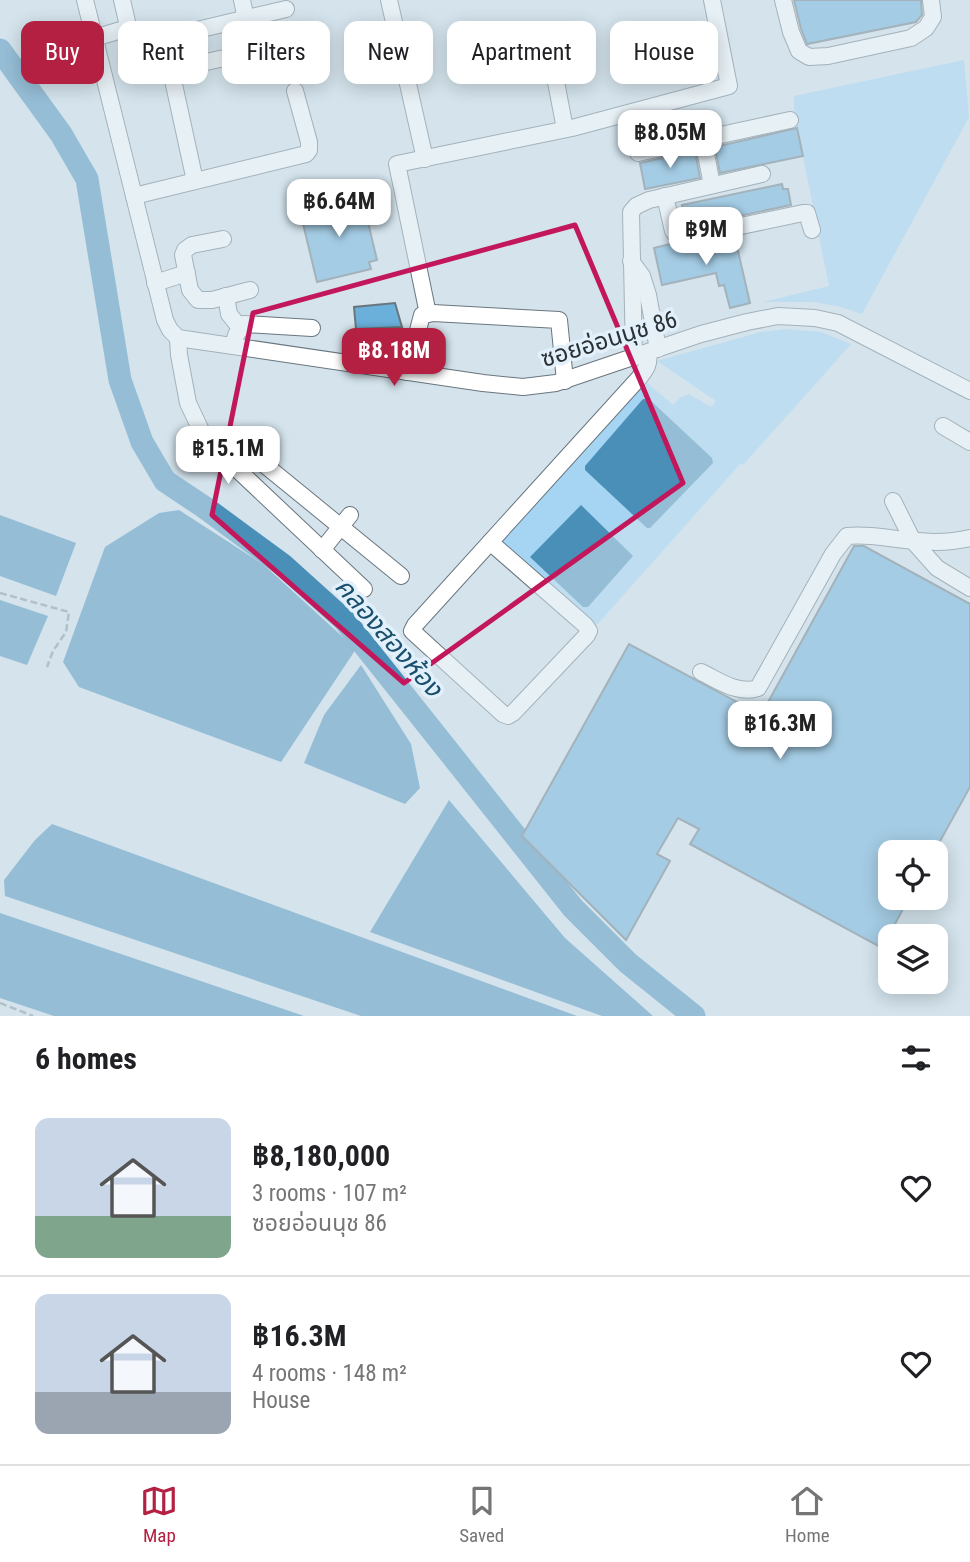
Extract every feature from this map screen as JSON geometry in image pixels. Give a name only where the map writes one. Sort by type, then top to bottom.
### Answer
[{"type":"street","points":[[85,0],[90,21]]},
{"type":"street","points":[[122,0],[126,21]]},
{"type":"street","points":[[242,0],[246,19]]},
{"type":"street","points":[[389,0],[425,159]]},
{"type":"street","points":[[428,314],[397,164],[565,129],[729,86],[712,0]]},
{"type":"street","points":[[783,0],[799,51],[809,57],[828,56],[911,38],[926,28],[933,17],[932,0]]},
{"type":"street","points":[[208,28],[286,9]]},
{"type":"street","points":[[195,181],[173,80],[175,72],[183,67],[222,58]]},
{"type":"street","points":[[104,77],[165,320],[178,338],[188,402],[205,439],[364,589]]},
{"type":"street","points":[[556,84],[565,129]]},
{"type":"street","points":[[134,196],[306,154],[309,142],[295,92]]},
{"type":"street","points":[[638,153],[790,120]]},
{"type":"street","points":[[702,139],[712,185]]},
{"type":"street","points":[[490,542],[589,631],[508,716],[412,631],[415,625],[490,542],[639,378],[648,365],[631,261],[631,212],[641,203],[665,196],[762,174]]},
{"type":"street","points":[[665,196],[673,231],[678,237],[684,238],[803,213],[807,213],[813,230]]},
{"type":"street","points":[[223,239],[192,245],[186,250],[183,256],[190,290],[198,300],[212,300],[250,290]]},
{"type":"street","points":[[631,261],[642,276],[648,295],[647,353]]},
{"type":"street","points":[[155,283],[187,273]]},
{"type":"street","points":[[226,296],[229,314],[241,329]]},
{"type":"street","points":[[407,372],[422,315],[559,320],[565,381]]},
{"type":"street","name":"ซอยอ่อนนุช 86","points":[[178,338],[523,387],[565,381],[701,334],[747,322],[778,316],[815,318],[838,323],[970,391]]},
{"type":"street","points":[[233,346],[236,335],[244,324],[304,328],[290,355]]},
{"type":"street","points":[[943,426],[970,442]]},
{"type":"street","points":[[260,461],[345,521],[401,576]]},
{"type":"street","points":[[893,501],[913,541],[937,568],[970,588]]},
{"type":"street","points":[[322,550],[345,521]]},
{"type":"street","points":[[701,672],[736,689],[758,688],[833,554],[847,536],[863,534],[939,542],[970,538]]},
{"type":"path","points":[[0,593],[69,612],[68,627],[47,667]]},
{"type":"path","points":[[0,1003],[33,1016]]},
{"type":"highlighted area","points":[[575,225],[683,483],[404,683],[212,515],[253,313]]},
{"type":"shaded area","points":[[964,60],[969,117],[862,314],[813,302],[763,302],[829,286],[794,111],[794,96]]},
{"type":"shaded area","points":[[785,329],[821,332],[851,344],[594,628],[498,543],[645,381],[673,405],[689,394],[711,407],[716,401],[657,361],[761,332]]},
{"type":"shaded area","points":[[643,399],[650,400],[712,458],[713,463],[650,528],[585,470],[585,466]]},
{"type":"shaded area","points":[[581,505],[633,556],[588,607],[583,607],[530,557]]},
{"type":"shaded area","points":[[179,510],[264,565],[356,649],[281,762],[79,687],[63,662],[105,547],[159,513]]},
{"type":"shaded area","points":[[0,515],[76,543],[56,596],[0,576]]},
{"type":"shaded area","points":[[0,600],[48,616],[27,665],[0,656]]},
{"type":"shaded area","points":[[361,665],[411,744],[420,788],[405,804],[304,763],[324,715]]},
{"type":"shaded area","points":[[449,800],[565,938],[653,1016],[602,1016],[370,932]]},
{"type":"shaded area","points":[[52,824],[577,1016],[361,1016],[5,896],[4,880],[35,840]]},
{"type":"shaded area","points":[[0,913],[304,1016],[54,1016],[0,998]]},
{"type":"building","points":[[794,0],[921,0],[922,15],[916,22],[807,44]]},
{"type":"building","points":[[797,128],[803,156],[720,173],[715,147]]},
{"type":"building","points":[[695,151],[700,178],[645,189],[640,163]]},
{"type":"building","points":[[782,184],[783,189],[788,189],[791,205],[687,227],[682,205]]},
{"type":"building","points":[[362,197],[377,260],[369,262],[371,269],[317,282],[300,211]]},
{"type":"building","points":[[735,238],[750,303],[730,308],[724,285],[719,286],[716,273],[662,285],[654,248],[670,244],[686,248]]},
{"type":"building","points":[[395,303],[402,327],[356,329],[354,307]]},
{"type":"building","points":[[854,546],[864,546],[970,604],[970,787],[941,840],[878,840],[878,910],[903,910],[895,924],[878,924],[878,946],[690,844],[699,829],[678,818],[657,854],[670,861],[626,940],[522,836],[629,644],[761,715]]},
{"type":"waterway","name":"คลองสองห้อง","points":[[0,50],[61,134],[87,179],[120,380],[142,442],[165,481],[283,565],[345,621],[573,908],[628,963],[694,1016]]}]
